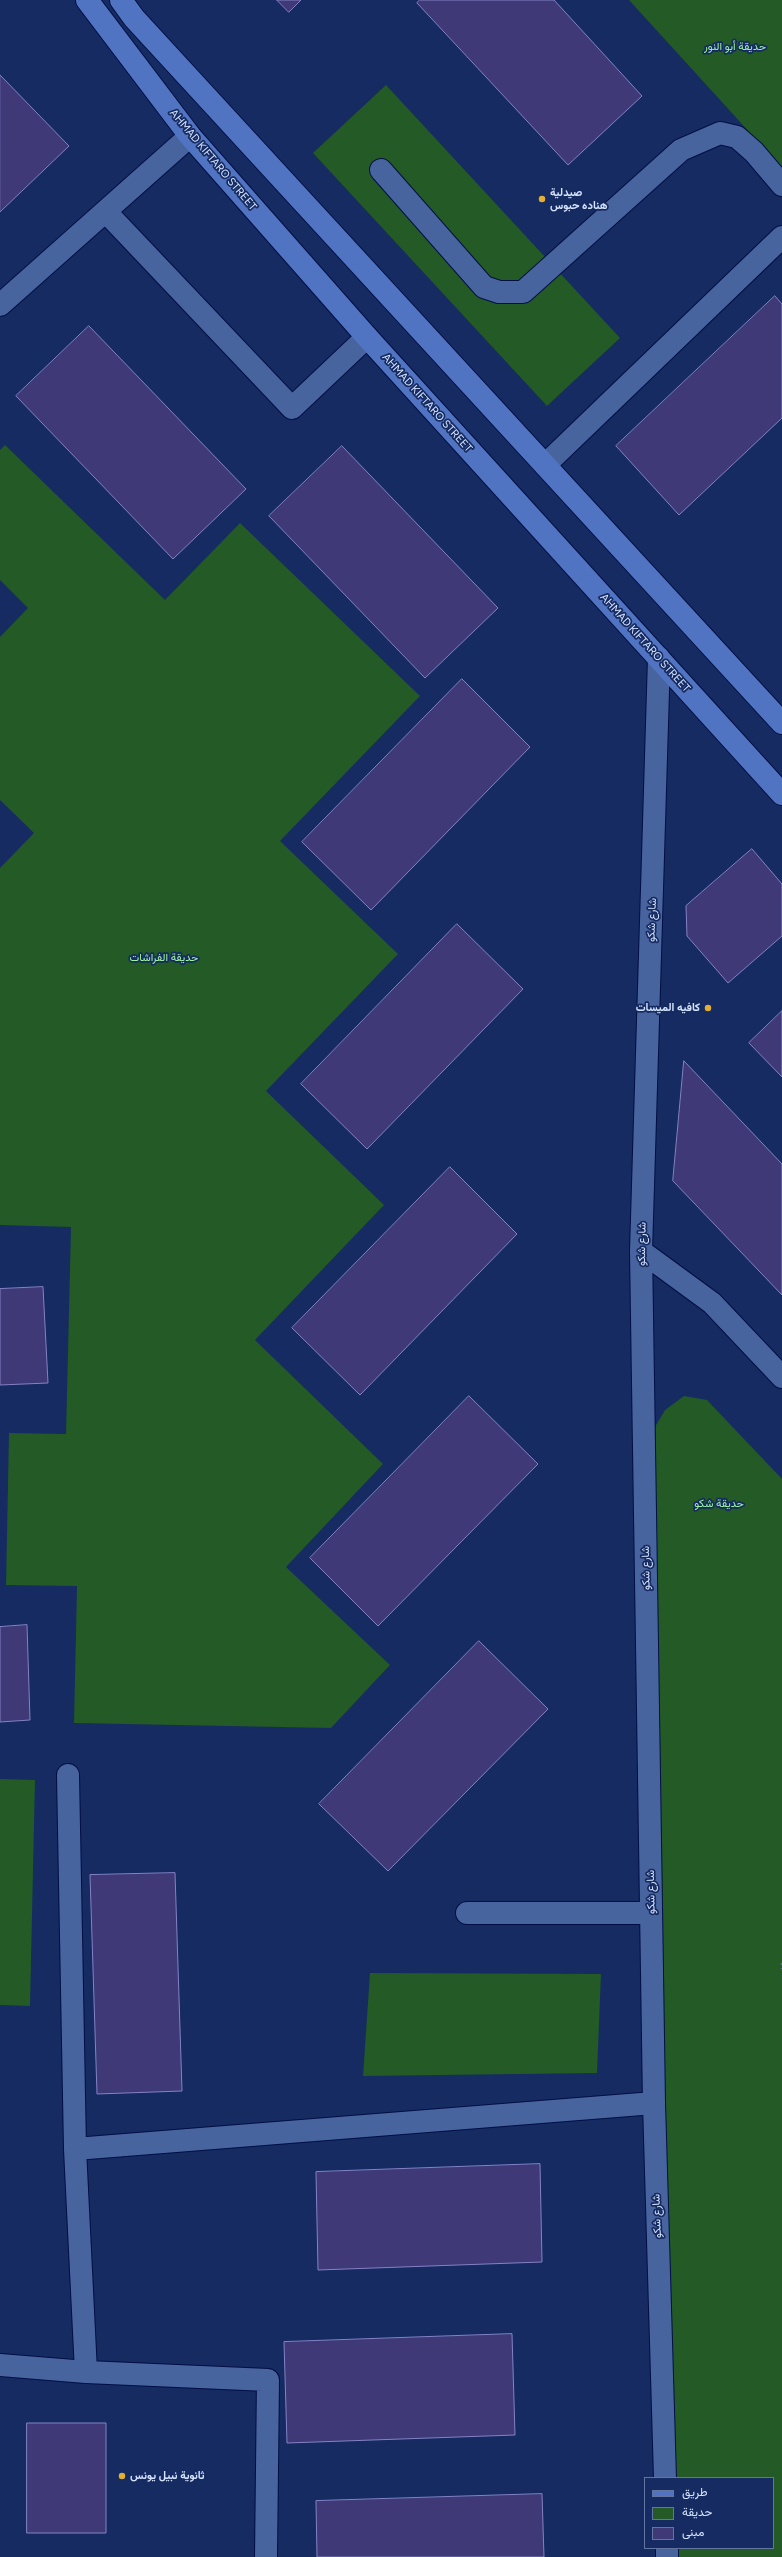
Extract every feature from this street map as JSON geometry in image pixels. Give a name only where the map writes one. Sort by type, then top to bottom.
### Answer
[{"type":"main road","name":"AHMAD KIFTARO STREET","points":[[87,0],[190,136],[368,337],[782,794]]},
{"type":"main road","points":[[121,0],[134,18],[782,723]]},
{"type":"street","points":[[381,170],[484,287],[499,292],[523,292],[681,150],[720,133],[737,137],[754,152],[782,184]]},
{"type":"street","points":[[0,305],[107,213],[190,136]]},
{"type":"street","points":[[107,213],[292,408],[368,337]]},
{"type":"street","points":[[545,465],[782,237]]},
{"type":"street","name":"شارع شكو","points":[[659,658],[641,1251],[654,2104],[665,2477]]},
{"type":"street","points":[[641,1251],[712,1303],[782,1377]]},
{"type":"street","points":[[68,1775],[74,2149],[86,2372]]},
{"type":"street","points":[[467,1913],[651,1913]]},
{"type":"street","points":[[74,2149],[654,2104]]},
{"type":"street","points":[[0,2365],[86,2372],[268,2380],[266,2557]]},
{"type":"path","points":[[782,1963],[782,1969]]},
{"type":"green space","name":"حديقة أبو النور","points":[[629,0],[782,0],[782,168]]},
{"type":"green space","points":[[386,85],[620,338],[547,406],[313,153]]},
{"type":"green space","name":"حديقة الفراشات","points":[[5,445],[165,600],[240,523],[420,696],[280,841],[398,954],[266,1091],[384,1205],[255,1340],[383,1464],[286,1567],[390,1665],[331,1728],[74,1723],[77,1586],[6,1585],[9,1433],[66,1434],[71,1227],[0,1225],[0,868],[34,833],[0,800],[0,637],[28,608],[0,580],[0,450]]},
{"type":"green space","name":"حديقة شكو","points":[[684,1396],[707,1400],[782,1479],[782,2557],[671,2557],[671,2549],[774,2549],[774,2477],[670,2477],[655,1427],[665,1410]]},
{"type":"green space","points":[[0,1779],[35,1780],[30,2006],[0,2005]]},
{"type":"green space","points":[[370,1973],[601,1974],[597,2073],[363,2076]]},
{"type":"building","points":[[277,0],[301,0],[289,12]]},
{"type":"building","points":[[420,0],[554,0],[642,96],[568,165],[417,3]]},
{"type":"building","points":[[0,75],[69,146],[0,212]]},
{"type":"building","points":[[775,296],[782,304],[782,418],[679,515],[616,446]]},
{"type":"building","points":[[89,326],[246,489],[173,559],[16,396]]},
{"type":"building","points":[[342,446],[498,608],[425,678],[269,516]]},
{"type":"building","points":[[462,679],[530,747],[371,910],[302,842]]},
{"type":"building","points":[[752,849],[782,884],[782,936],[728,983],[687,936],[686,906]]},
{"type":"building","points":[[457,924],[523,989],[367,1149],[301,1084]]},
{"type":"building","points":[[782,1011],[782,1077],[749,1043]]},
{"type":"building","points":[[684,1061],[782,1164],[782,1295],[673,1181]]},
{"type":"building","points":[[450,1167],[517,1234],[360,1395],[292,1328]]},
{"type":"building","points":[[43,1287],[48,1383],[0,1385],[0,1289]]},
{"type":"building","points":[[469,1396],[538,1464],[378,1626],[310,1558]]},
{"type":"building","points":[[27,1625],[30,1720],[0,1722],[0,1627]]},
{"type":"building","points":[[479,1641],[548,1709],[388,1871],[319,1804]]},
{"type":"building","points":[[175,1873],[182,2091],[97,2094],[90,1875]]},
{"type":"building","points":[[540,2164],[542,2262],[318,2270],[316,2172]]},
{"type":"building","points":[[512,2334],[515,2435],[287,2443],[284,2342]]},
{"type":"building","points":[[27,2423],[106,2423],[106,2533],[27,2533]]},
{"type":"building","points":[[542,2494],[544,2557],[317,2557],[316,2501]]},
{"type":"place","name":"صيدلية هناده حبوس","points":[[542,199]]},
{"type":"place","name":"كافيه الميسات","points":[[708,1008]]},
{"type":"place","name":"ثانوية نبيل يونس","points":[[122,2476]]}]
